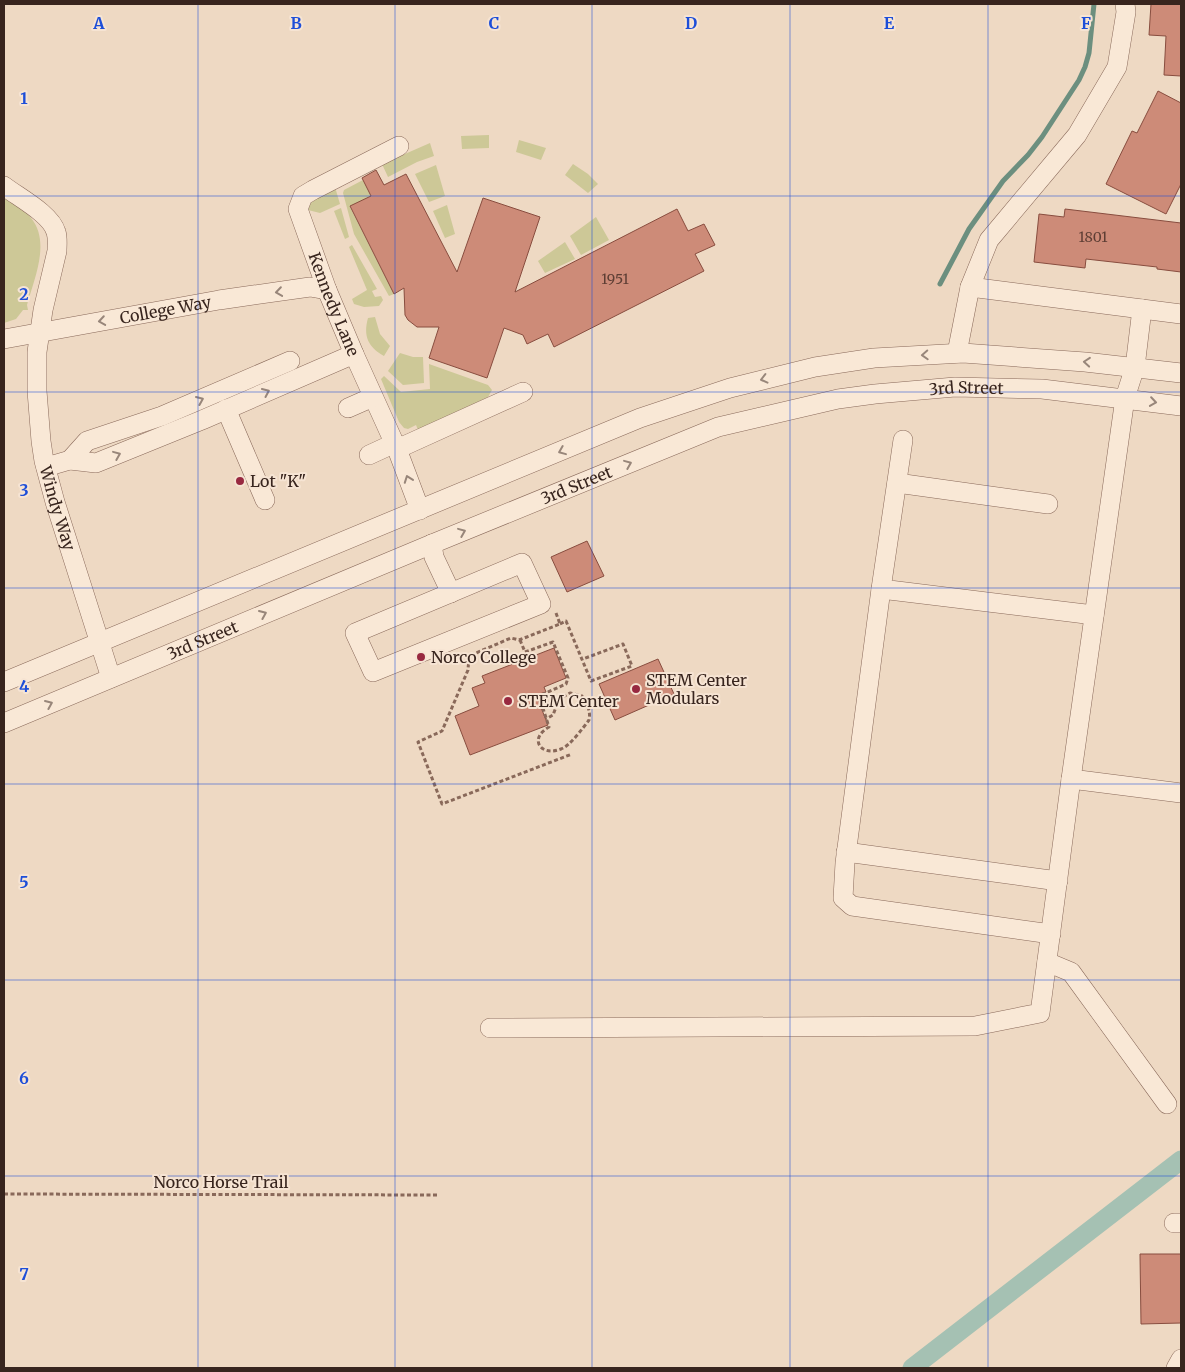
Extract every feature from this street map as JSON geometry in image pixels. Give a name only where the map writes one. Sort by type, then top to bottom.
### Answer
[{"type":"street","points":[[957,353],[970,287],[989,240],[1077,135],[1116,68],[1126,12],[1125,4]]},
{"type":"street","name":"Kennedy Lane","points":[[399,146],[303,196],[298,209],[327,290],[396,446],[420,510]]},
{"type":"street","name":"Windy Way","points":[[4,186],[43,214],[56,230],[57,251],[43,310],[37,352],[37,391],[41,441],[46,468],[63,529],[111,678]]},
{"type":"street","points":[[970,287],[1181,314]]},
{"type":"street","name":"College Way","points":[[4,339],[219,300],[310,288],[327,290]]},
{"type":"street","points":[[490,1028],[975,1026],[1040,1013],[1125,398],[1135,367],[1142,309]]},
{"type":"street","name":"3rd Street","points":[[4,682],[640,418],[730,388],[815,367],[874,358],[957,353],[1135,367],[1181,373]]},
{"type":"street","points":[[46,468],[70,460],[96,463],[354,354]]},
{"type":"street","points":[[70,460],[87,441],[162,416],[290,361]]},
{"type":"street","name":"3rd Street","points":[[4,723],[718,427],[838,399],[956,387],[1042,389],[1181,406]]},
{"type":"street","points":[[369,455],[396,446],[523,392]]},
{"type":"street","points":[[348,408],[373,397]]},
{"type":"street","points":[[226,409],[265,500]]},
{"type":"street","points":[[903,440],[846,852],[843,898],[852,906],[1051,934]]},
{"type":"street","points":[[897,483],[1048,504]]},
{"type":"street","points":[[432,544],[434,557],[451,593]]},
{"type":"street","points":[[522,563],[541,604],[373,672],[355,634],[451,593],[522,563]]},
{"type":"street","points":[[881,589],[1094,615]]},
{"type":"street","points":[[1071,779],[1181,793]]},
{"type":"street","points":[[846,852],[1058,882]]},
{"type":"street","points":[[1047,962],[1071,972],[1167,1104]]},
{"type":"street","points":[[1176,1368],[1181,1358]]},
{"type":"path","points":[[554,608],[560,624]]},
{"type":"path","points":[[572,754],[442,804],[418,742],[442,731],[468,670],[469,656],[511,638],[520,640],[566,621],[591,681],[632,666],[623,644],[583,660]]},
{"type":"path","points":[[520,640],[525,652],[553,642],[568,678],[566,684],[539,696],[546,719],[549,727],[541,733],[538,745],[542,749],[553,751],[561,750],[568,746],[589,720],[590,715],[582,696],[570,693],[559,698],[553,716],[546,719]]},
{"type":"path","name":"Norco Horse Trail","points":[[4,1194],[438,1195]]},
{"type":"shaded area","points":[[489,135],[489,148],[462,149],[461,136]]},
{"type":"shaded area","points":[[519,140],[546,148],[541,160],[516,152]]},
{"type":"shaded area","points":[[430,143],[434,156],[417,162],[388,177],[382,164]]},
{"type":"shaded area","points":[[573,164],[588,174],[598,184],[588,193],[565,175]]},
{"type":"shaded area","points":[[436,165],[445,196],[429,202],[415,174]]},
{"type":"shaded area","points":[[363,180],[371,196],[350,207],[394,294],[389,296],[354,234],[343,193],[344,190]]},
{"type":"shaded area","points":[[335,187],[340,204],[320,213],[308,210],[311,202]]},
{"type":"shaded area","points":[[4,195],[22,208],[31,218],[40,238],[40,249],[37,272],[27,305],[28,310],[23,310],[16,319],[4,323]]},
{"type":"shaded area","points":[[447,205],[455,234],[445,238],[433,211]]},
{"type":"shaded area","points":[[341,208],[349,237],[345,239],[334,211]]},
{"type":"shaded area","points":[[596,217],[609,240],[581,255],[570,236]]},
{"type":"shaded area","points":[[565,242],[575,259],[545,273],[538,261]]},
{"type":"shaded area","points":[[352,245],[377,289],[372,291],[375,297],[381,296],[383,300],[379,306],[364,307],[354,304],[352,299],[367,290],[349,247]]},
{"type":"shaded area","points":[[375,317],[380,334],[390,346],[384,356],[374,349],[367,336],[368,318]]},
{"type":"shaded area","points":[[400,353],[413,357],[423,357],[424,383],[403,385],[388,371]]},
{"type":"shaded area","points":[[429,364],[488,385],[492,390],[488,397],[418,430],[416,425],[408,429],[404,428],[399,422],[381,379],[384,376],[401,392],[430,389]]},
{"type":"building","points":[[1151,4],[1181,4],[1181,76],[1164,75],[1166,36],[1149,35]]},
{"type":"building","points":[[1158,91],[1181,103],[1181,184],[1166,214],[1106,184],[1132,131],[1137,133]]},
{"type":"building","points":[[376,170],[384,185],[406,174],[457,272],[483,198],[540,217],[515,292],[677,209],[688,231],[704,224],[715,245],[695,254],[704,271],[554,347],[548,334],[527,344],[523,335],[504,328],[487,378],[429,358],[439,327],[417,327],[405,315],[404,288],[394,294],[350,206],[371,196],[362,178]]},
{"type":"building","points":[[1065,209],[1181,223],[1181,272],[1157,269],[1157,267],[1086,259],[1085,268],[1034,262],[1039,214],[1064,217]]},
{"type":"building","points":[[587,541],[604,576],[567,592],[551,557]]},
{"type":"building","name":"STEM Center","points":[[554,648],[566,678],[544,687],[546,692],[536,695],[548,725],[470,755],[455,716],[479,706],[472,688],[485,683],[482,676]]},
{"type":"building","name":"STEM Center Modulars","points":[[658,659],[674,694],[615,720],[599,684]]},
{"type":"building","points":[[1140,1254],[1181,1254],[1181,1323],[1141,1324]]},
{"type":"waterway","points":[[940,284],[969,229],[1003,181],[1042,137],[1079,80],[1089,53],[1094,4]]},
{"type":"waterway","points":[[912,1368],[1181,1160]]},
{"type":"place","name":"Lot \"K\"","points":[[240,481]]},
{"type":"place","name":"Norco College","points":[[421,657]]},
{"type":"place","name":"STEM Center Modulars","points":[[636,689]]},
{"type":"place","name":"STEM Center","points":[[508,701]]}]
